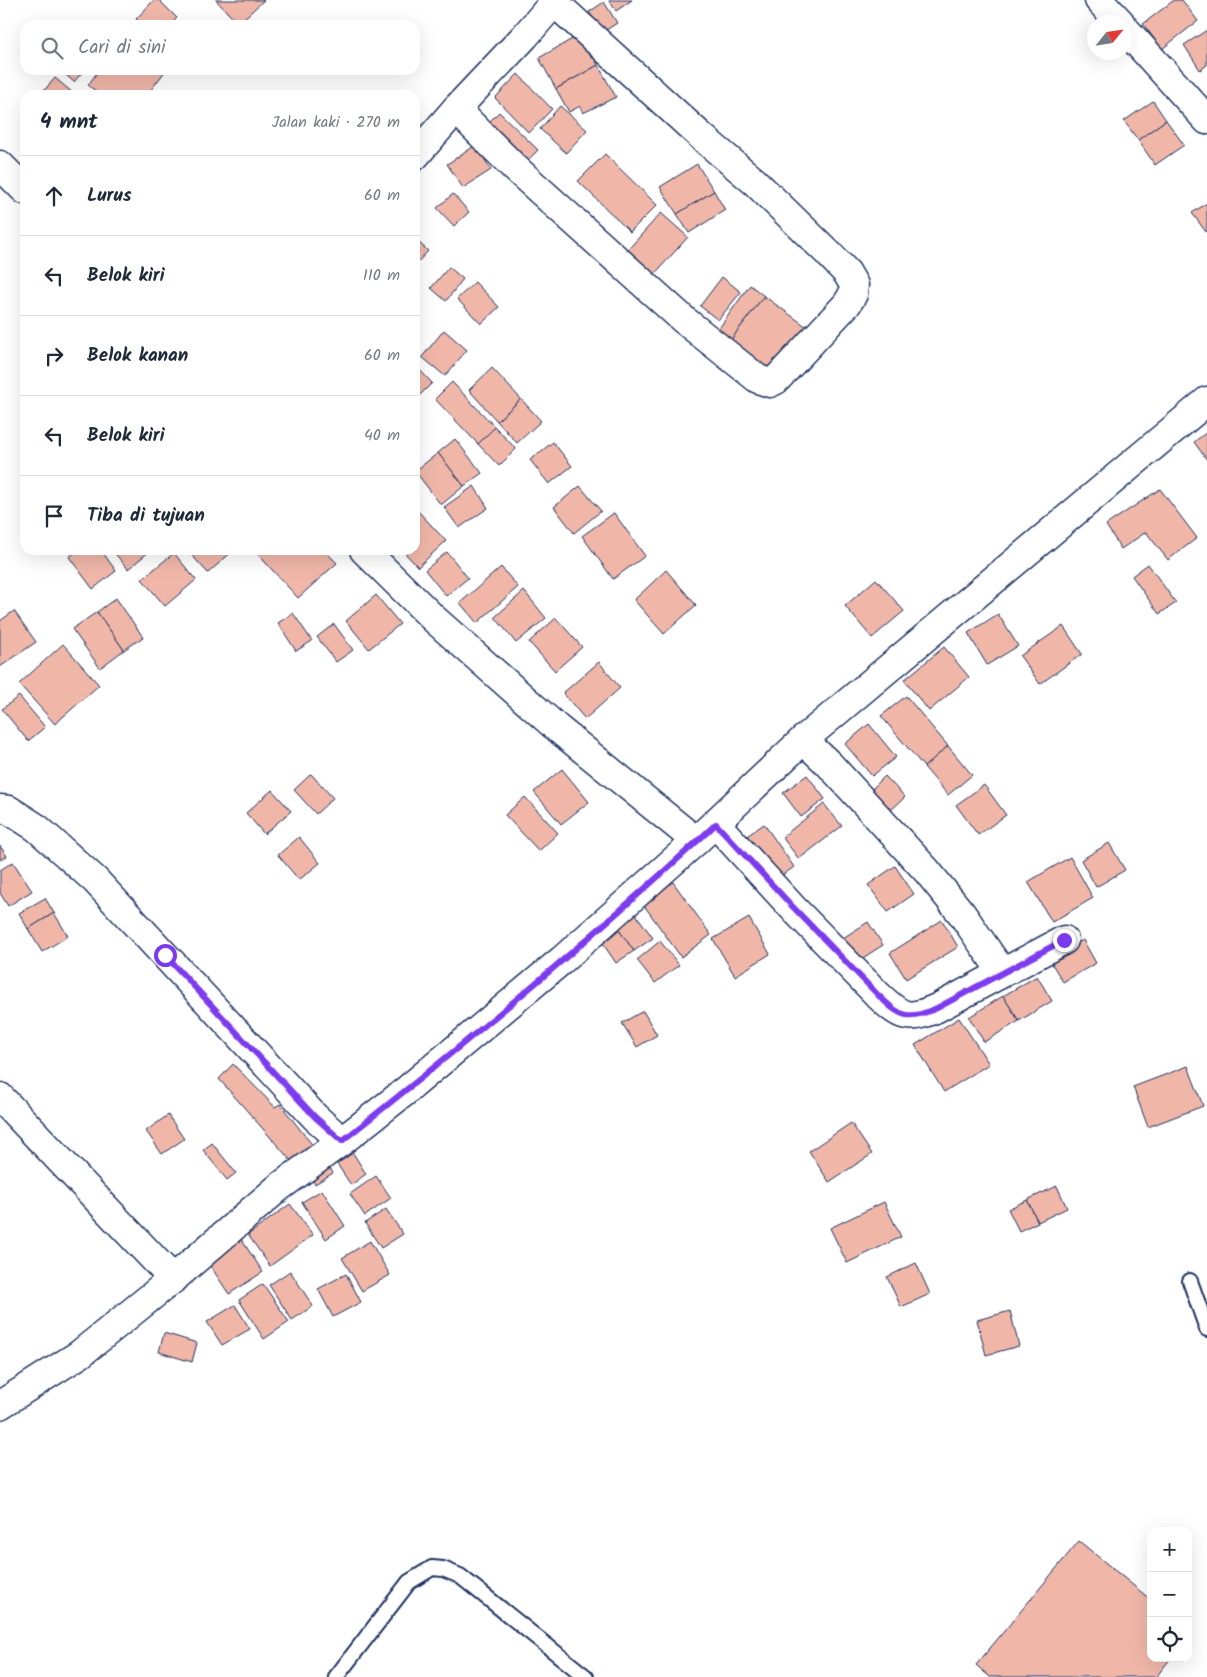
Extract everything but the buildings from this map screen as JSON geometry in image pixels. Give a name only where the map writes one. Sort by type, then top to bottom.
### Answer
[{"type":"street","points":[[1099,0],[1113,15]]},
{"type":"street","points":[[420,150],[456,109],[525,36],[555,1],[703,138],[755,182],[829,254],[847,273],[854,285],[853,294],[847,304],[776,380],[770,383],[758,379],[684,320],[515,168],[456,109]]},
{"type":"street","points":[[1132,37],[1207,120]]},
{"type":"street","points":[[0,165],[20,185]]},
{"type":"street","points":[[0,1405],[80,1354],[173,1279],[278,1188],[402,1094],[562,960],[706,833],[803,740],[1207,401]]},
{"type":"street","points":[[369,555],[433,618],[557,728],[706,833],[792,906],[879,996],[892,1008],[905,1016],[922,1015],[937,1008],[1064,940]]},
{"type":"street","points":[[803,740],[829,764],[927,871],[962,914],[1002,972]]},
{"type":"street","points":[[0,809],[9,810],[37,828],[95,880],[315,1117],[342,1141]]},
{"type":"street","points":[[0,1097],[173,1279]]},
{"type":"lane","points":[[1190,1282],[1207,1329]]},
{"type":"lane","points":[[336,1677],[409,1582],[432,1568],[443,1569],[460,1576],[586,1677]]},
{"type":"route","points":[[165,955],[315,1117],[342,1141],[402,1094],[562,960],[716,824],[879,996],[892,1008],[905,1016],[922,1015],[937,1008],[1064,940]]}]
